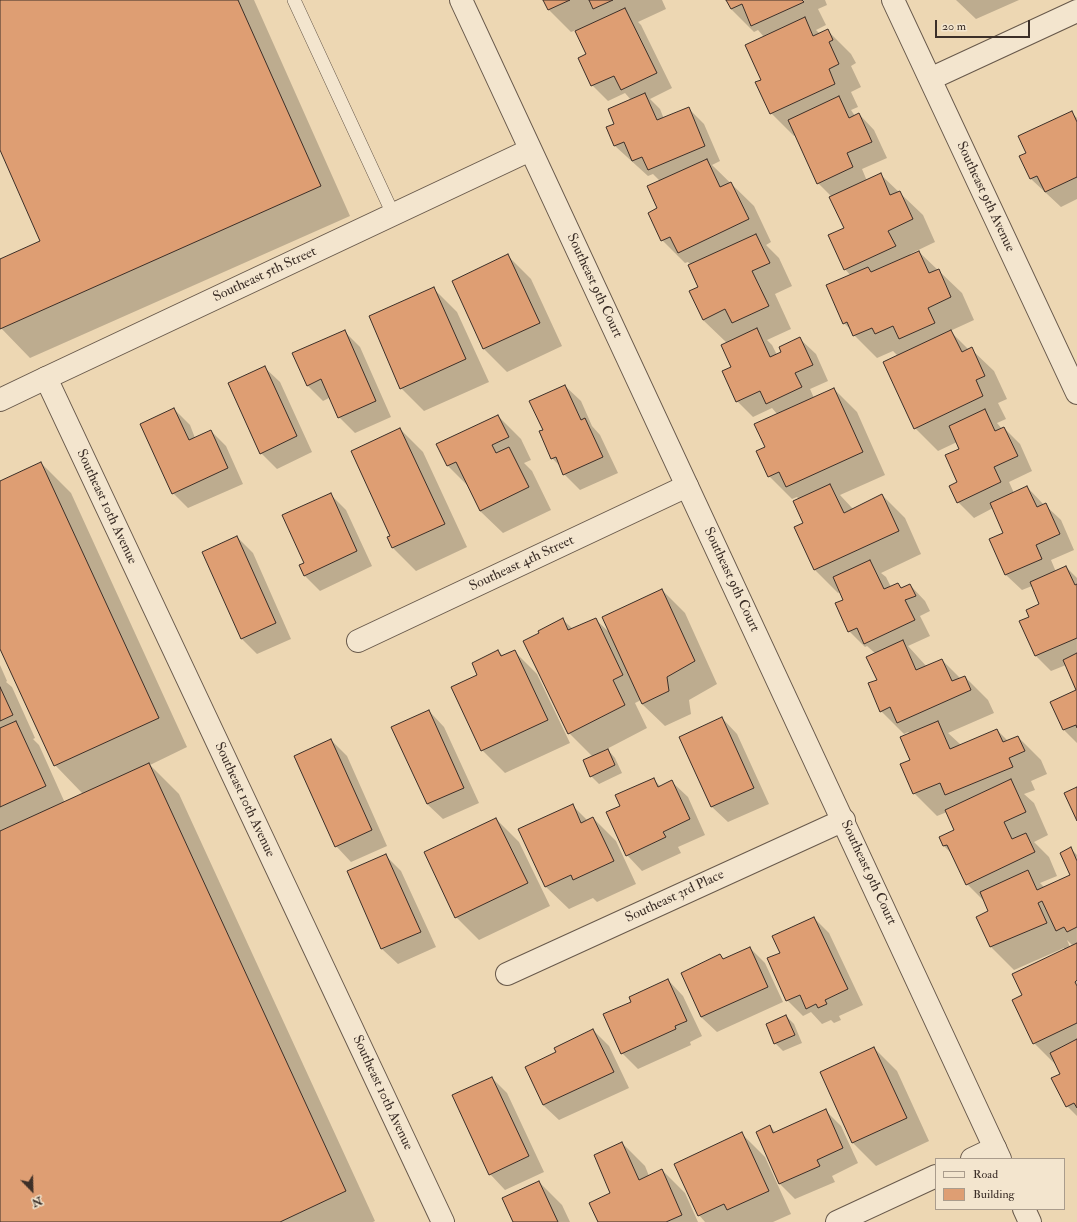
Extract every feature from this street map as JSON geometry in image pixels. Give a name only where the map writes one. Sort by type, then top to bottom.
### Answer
[{"type":"street","name":"Southeast 9th Court","points":[[461,0],[844,820],[998,1154]]},
{"type":"street","name":"Southeast 9th Avenue","points":[[893,0],[1077,393]]},
{"type":"street","points":[[930,79],[1077,11]]},
{"type":"street","name":"Southeast 5th Street","points":[[0,400],[530,150]]},
{"type":"street","name":"Southeast 10th Avenue","points":[[46,378],[443,1222]]},
{"type":"street","name":"Southeast 4th Street","points":[[358,641],[687,486]]},
{"type":"street","name":"Southeast 3rd Place","points":[[507,974],[844,820]]},
{"type":"street","points":[[977,1158],[998,1154]]},
{"type":"street","points":[[837,1222],[935,1176]]},
{"type":"street","points":[[1024,1210],[1030,1222]]},
{"type":"lane","points":[[294,0],[393,214]]},
{"type":"building","points":[[0,0],[238,0],[321,186],[0,329],[0,259],[40,241],[0,150]]},
{"type":"building","points":[[543,0],[570,0],[548,10]]},
{"type":"building","points":[[589,0],[613,0],[593,9]]},
{"type":"building","points":[[726,0],[802,0],[804,2],[751,26],[742,4],[731,9]]},
{"type":"building","points":[[625,8],[657,73],[621,90],[614,76],[591,86],[578,58],[586,54],[575,31]]},
{"type":"building","points":[[805,17],[813,36],[828,29],[833,40],[829,42],[839,64],[829,69],[835,84],[770,114],[755,82],[761,80],[745,45]]},
{"type":"building","points":[[645,93],[657,120],[689,107],[705,146],[648,170],[642,157],[632,161],[624,142],[614,146],[606,127],[614,124],[608,109]]},
{"type":"building","points":[[839,96],[849,118],[859,113],[872,142],[847,153],[853,167],[817,184],[788,120]]},
{"type":"building","points":[[1072,111],[1077,122],[1077,177],[1045,192],[1037,176],[1030,179],[1019,156],[1026,153],[1018,136]]},
{"type":"building","points":[[707,159],[720,187],[731,182],[749,219],[678,253],[670,237],[661,241],[648,213],[657,208],[647,186]]},
{"type":"building","points":[[881,173],[890,195],[900,191],[913,219],[888,231],[896,246],[844,270],[828,235],[844,228],[829,197]]},
{"type":"building","points":[[756,234],[770,263],[752,271],[769,306],[732,323],[725,309],[703,320],[689,291],[698,287],[688,265]]},
{"type":"building","points":[[919,251],[929,273],[939,269],[951,297],[928,308],[935,323],[899,339],[893,326],[875,334],[872,328],[853,336],[847,322],[843,324],[826,285],[868,267],[871,272]]},
{"type":"building","points":[[508,254],[540,323],[483,349],[452,281]]},
{"type":"building","points":[[434,287],[466,359],[400,389],[369,316]]},
{"type":"building","points":[[757,328],[770,357],[781,352],[779,347],[800,337],[813,365],[795,373],[802,387],[766,404],[760,391],[736,402],[722,371],[731,367],[721,345]]},
{"type":"building","points":[[345,330],[376,401],[338,418],[321,379],[307,386],[292,353]]},
{"type":"building","points":[[951,330],[962,352],[972,347],[985,376],[976,380],[983,396],[914,429],[883,362]]},
{"type":"building","points":[[265,366],[297,436],[260,454],[228,383]]},
{"type":"building","points":[[565,385],[581,420],[585,418],[603,457],[563,475],[556,457],[551,459],[539,431],[543,430],[529,401]]},
{"type":"building","points":[[834,388],[863,452],[786,487],[779,472],[768,477],[756,451],[765,447],[754,424]]},
{"type":"building","points":[[174,408],[189,440],[211,430],[228,468],[172,494],[140,424]]},
{"type":"building","points":[[985,409],[995,431],[1004,427],[1018,456],[994,467],[1001,482],[957,503],[949,486],[957,482],[945,455],[959,449],[949,426]]},
{"type":"building","points":[[498,415],[509,437],[492,445],[496,453],[509,447],[529,487],[480,511],[456,462],[447,466],[436,444]]},
{"type":"building","points":[[400,428],[445,524],[392,548],[387,537],[390,536],[351,451]]},
{"type":"building","points":[[41,462],[159,718],[54,766],[0,649],[0,481]]},
{"type":"building","points":[[830,484],[844,513],[882,494],[899,531],[814,570],[794,527],[803,523],[793,501]]},
{"type":"building","points":[[1027,486],[1037,507],[1046,503],[1060,534],[1036,545],[1042,559],[1005,575],[989,539],[1003,533],[990,503]]},
{"type":"building","points":[[331,493],[357,551],[304,576],[299,565],[304,563],[282,515]]},
{"type":"building","points":[[237,536],[276,623],[241,639],[202,552]]},
{"type":"building","points":[[870,560],[884,589],[898,583],[901,588],[910,584],[916,596],[905,600],[915,620],[864,644],[857,628],[848,632],[835,603],[843,600],[833,577]]},
{"type":"building","points":[[1066,566],[1075,585],[1077,584],[1077,638],[1035,656],[1019,621],[1029,617],[1026,610],[1039,604],[1030,582]]},
{"type":"building","points":[[662,589],[695,661],[667,677],[669,691],[642,704],[602,617]]},
{"type":"building","points":[[563,618],[568,630],[596,618],[623,675],[613,680],[625,705],[568,734],[523,641]]},
{"type":"building","points":[[903,640],[916,670],[942,659],[952,681],[965,676],[971,690],[897,723],[890,707],[880,712],[868,683],[877,680],[866,657]]},
{"type":"building","points":[[498,650],[501,656],[515,650],[548,720],[481,751],[451,687],[477,675],[472,663]]},
{"type":"building","points":[[1077,653],[1077,728],[1076,725],[1063,730],[1050,702],[1076,690],[1063,660]]},
{"type":"building","points":[[0,687],[13,715],[0,721]]},
{"type":"building","points":[[429,710],[464,788],[427,804],[391,727]]},
{"type":"building","points":[[722,717],[754,788],[711,807],[679,737]]},
{"type":"building","points":[[16,721],[46,786],[0,807],[0,728]]},
{"type":"building","points":[[938,721],[950,749],[997,729],[1003,742],[1018,736],[1025,751],[1009,758],[1013,767],[945,795],[940,783],[913,794],[900,764],[910,760],[900,737]]},
{"type":"building","points":[[331,739],[372,830],[335,847],[294,756]]},
{"type":"building","points":[[608,749],[615,765],[590,777],[583,760]]},
{"type":"building","points":[[149,763],[346,1191],[280,1222],[0,1222],[0,831]]},
{"type":"building","points":[[654,778],[658,787],[672,780],[690,819],[663,832],[666,837],[626,856],[606,812],[620,806],[615,795]]},
{"type":"building","points":[[1011,779],[1026,812],[1004,822],[1012,839],[1026,833],[1035,852],[966,885],[947,845],[943,846],[939,837],[954,830],[945,810]]},
{"type":"building","points":[[1077,787],[1077,821],[1064,793]]},
{"type":"building","points":[[573,804],[581,823],[593,817],[614,861],[573,880],[571,875],[545,887],[518,829]]},
{"type":"building","points":[[496,818],[528,883],[455,918],[424,852]]},
{"type":"building","points":[[1071,847],[1077,861],[1077,927],[1067,932],[1064,927],[1056,931],[1042,901],[1038,903],[1047,923],[990,947],[976,917],[988,911],[980,892],[1028,870],[1037,890],[1070,875],[1060,853]]},
{"type":"building","points":[[386,854],[421,932],[381,949],[347,871]]},
{"type":"building","points":[[814,917],[848,989],[825,1000],[827,1004],[818,1008],[816,1004],[806,1009],[800,995],[786,1001],[767,958],[780,953],[772,936]]},
{"type":"building","points":[[1077,943],[1077,980],[1075,982],[1077,986],[1077,1023],[1033,1044],[1012,1000],[1022,995],[1012,974]]},
{"type":"building","points":[[750,947],[768,987],[701,1017],[681,973],[720,954],[723,959]]},
{"type":"building","points":[[668,979],[687,1021],[675,1026],[676,1029],[621,1054],[603,1014],[631,1002],[629,997]]},
{"type":"building","points":[[786,1015],[795,1035],[774,1044],[766,1024]]},
{"type":"building","points":[[593,1029],[614,1072],[543,1105],[525,1067],[556,1052],[554,1048]]},
{"type":"building","points":[[1077,1039],[1077,1108],[1074,1103],[1066,1107],[1051,1078],[1060,1074],[1050,1053]]},
{"type":"building","points":[[874,1047],[907,1118],[852,1143],[820,1072]]},
{"type":"building","points":[[492,1077],[529,1156],[489,1175],[452,1095]]},
{"type":"building","points":[[826,1109],[843,1148],[817,1160],[820,1166],[779,1184],[756,1132],[770,1125],[773,1133]]},
{"type":"building","points":[[742,1132],[769,1191],[727,1210],[724,1204],[698,1216],[674,1164]]},
{"type":"building","points":[[622,1142],[639,1180],[662,1169],[682,1215],[666,1222],[598,1222],[589,1203],[610,1193],[594,1155]]},
{"type":"building","points":[[539,1181],[558,1222],[513,1222],[502,1198]]}]
